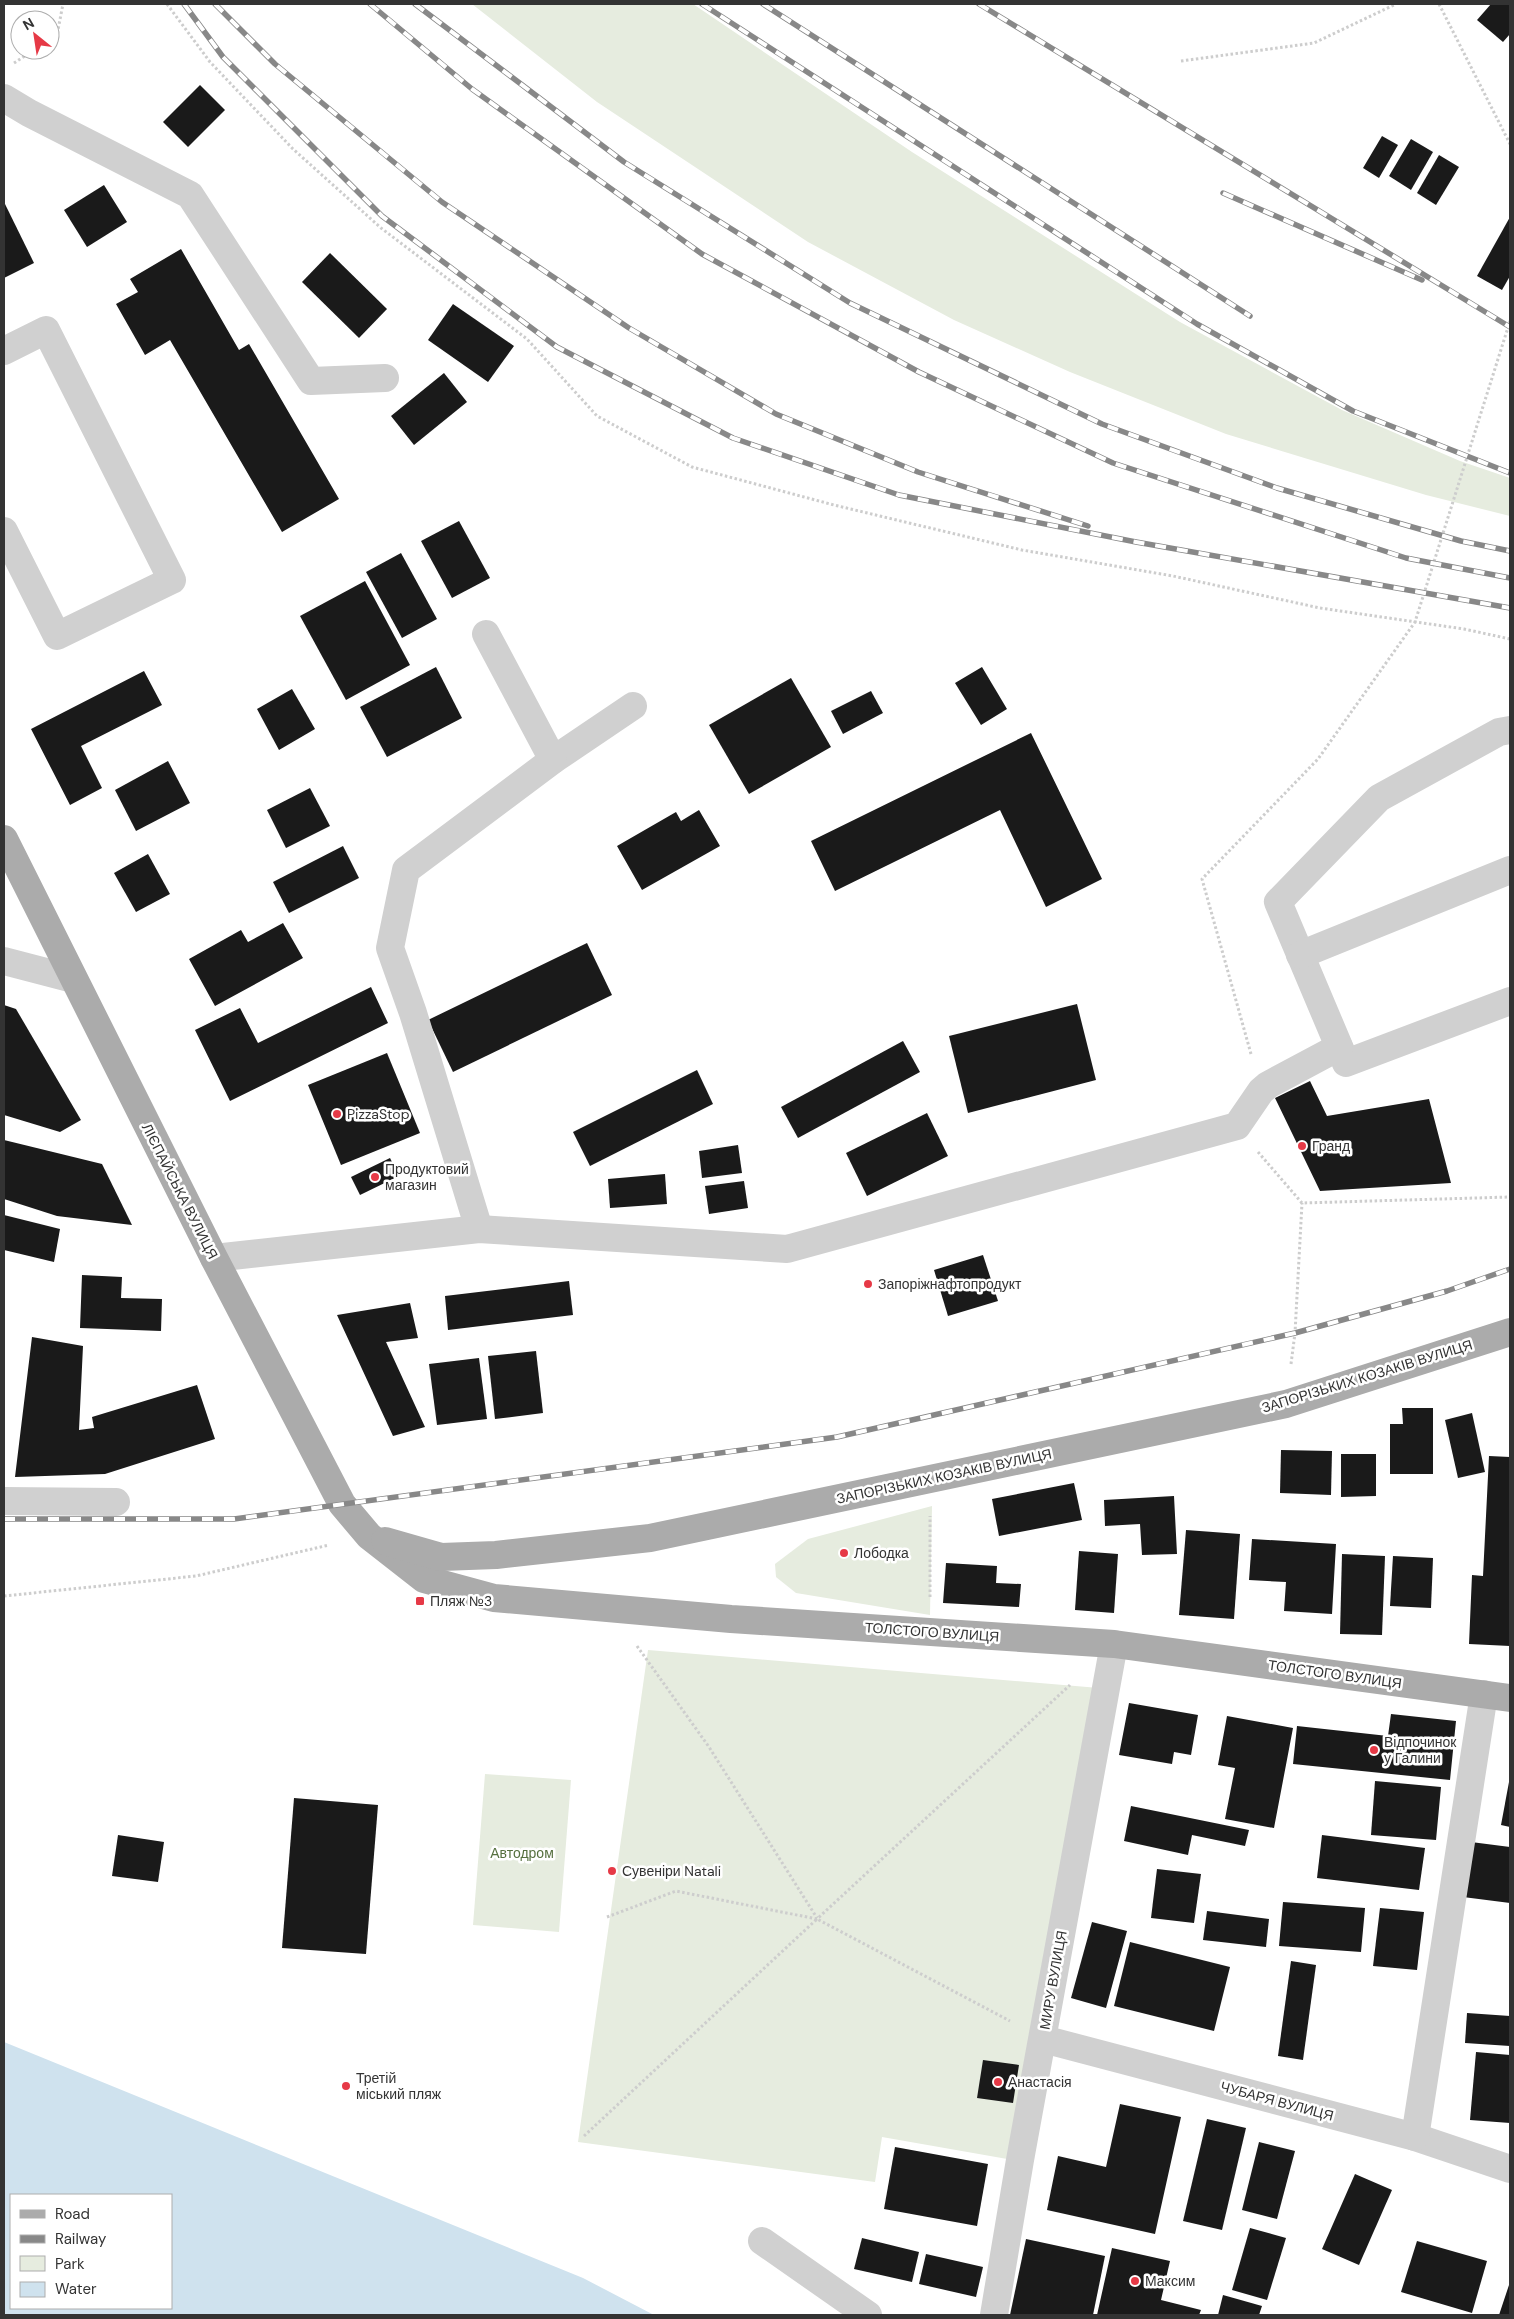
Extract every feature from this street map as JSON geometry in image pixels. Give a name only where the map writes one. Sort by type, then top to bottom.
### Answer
[{"type":"main road","name":"ЛІЄПАЙСЬКА ВУЛИЦЯ","points":[[4,839],[72,979],[342,1504],[369,1536]]},
{"type":"main road","name":"ЗАПОРІЗЬКИХ КОЗАКІВ ВУЛИЦЯ","points":[[369,1536],[440,1557],[496,1554],[650,1538],[1286,1404],[1510,1332]]},
{"type":"main road","name":"ТОЛСТОГО ВУЛИЦЯ","points":[[369,1536],[424,1579],[494,1598],[611,1610],[1114,1644],[1510,1698]]},
{"type":"street","points":[[4,98],[29,113],[190,195],[311,381],[385,378]]},
{"type":"street","points":[[4,352],[46,330],[172,580],[57,636],[4,531]]},
{"type":"street","points":[[486,634],[553,760]]},
{"type":"street","points":[[479,1229],[413,1012],[390,948],[406,870],[553,760],[633,706]]},
{"type":"street","points":[[1510,730],[1499,732],[1379,798],[1278,902],[1346,1063],[1510,1001]]},
{"type":"street","points":[[1300,955],[1510,870]]},
{"type":"street","points":[[4,961],[72,979]]},
{"type":"street","points":[[214,1258],[479,1229],[787,1249],[1237,1126],[1261,1090],[1339,1047]]},
{"type":"street","points":[[4,1501],[116,1502]]},
{"type":"street","name":"МИРУ ВУЛИЦЯ","points":[[994,2315],[1020,2160],[1114,1644]]},
{"type":"street","points":[[1415,2137],[1484,1694]]},
{"type":"street","name":"ЧУБАРЯ ВУЛИЦЯ","points":[[1043,2039],[1415,2137],[1510,2169]]},
{"type":"street","points":[[762,2241],[868,2315]]},
{"type":"path","points":[[60,20],[63,4]]},
{"type":"path","points":[[167,4],[217,70],[293,149],[381,228],[527,339],[597,416],[692,467],[834,505],[1022,550],[1173,576],[1320,608],[1510,638]]},
{"type":"path","points":[[1181,61],[1314,43],[1396,4]]},
{"type":"path","points":[[1439,4],[1510,144]]},
{"type":"path","points":[[11,65],[19,60]]},
{"type":"path","points":[[1415,622],[1510,321]]},
{"type":"path","points":[[1237,1126],[1302,1203],[1295,1333],[1286,1404]]},
{"type":"path","points":[[1302,1203],[1510,1197]]},
{"type":"path","points":[[929,1632],[930,1479]]},
{"type":"path","points":[[4,1596],[196,1576],[369,1536]]},
{"type":"path","points":[[611,1610],[709,1747],[817,1919]]},
{"type":"path","points":[[584,2136],[1071,1684]]},
{"type":"path","points":[[607,1917],[676,1891],[817,1919],[1043,2039]]},
{"type":"green space","points":[[472,4],[693,4],[912,152],[1180,322],[1342,410],[1460,461],[1510,478],[1510,516],[1426,495],[1226,434],[1070,372],[954,320],[808,242],[597,102]]},
{"type":"green space","points":[[932,1506],[930,1615],[796,1593],[776,1577],[775,1564],[808,1539]]},
{"type":"green space","points":[[648,1650],[1099,1688],[1013,2160],[882,2137],[875,2182],[578,2142]]},
{"type":"green space","name":"Автодром","points":[[485,1774],[571,1780],[559,1932],[473,1925]]},
{"type":"water","points":[[4,2042],[583,2278],[654,2315],[4,2315]]},
{"type":"building","points":[[1491,4],[1510,4],[1510,34],[1503,42],[1477,20]]},
{"type":"building","points":[[200,85],[225,110],[188,147],[163,122]]},
{"type":"building","points":[[1382,136],[1398,145],[1379,178],[1363,168]]},
{"type":"building","points":[[1411,139],[1433,152],[1411,190],[1389,176]]},
{"type":"building","points":[[1439,155],[1459,167],[1436,205],[1417,193]]},
{"type":"building","points":[[104,185],[127,222],[87,247],[64,210]]},
{"type":"building","points":[[4,202],[34,263],[4,278]]},
{"type":"building","points":[[1510,217],[1510,276],[1502,290],[1477,276]]},
{"type":"building","points":[[181,249],[239,350],[249,344],[339,499],[282,532],[170,340],[145,355],[116,304],[138,292],[130,279]]},
{"type":"building","points":[[330,253],[387,309],[359,338],[302,282]]},
{"type":"building","points":[[453,304],[514,346],[488,382],[428,340]]},
{"type":"building","points":[[444,373],[467,402],[414,445],[391,416]]},
{"type":"building","points":[[459,521],[490,578],[452,598],[421,541]]},
{"type":"building","points":[[401,553],[437,619],[402,638],[366,572]]},
{"type":"building","points":[[365,581],[410,665],[346,700],[300,616]]},
{"type":"building","points":[[436,667],[462,718],[387,757],[360,707]]},
{"type":"building","points":[[982,667],[1007,709],[981,725],[955,683]]},
{"type":"building","points":[[144,671],[162,705],[81,746],[102,788],[70,805],[31,729]]},
{"type":"building","points":[[791,678],[831,747],[749,794],[709,725]]},
{"type":"building","points":[[292,689],[315,729],[279,750],[257,709]]},
{"type":"building","points":[[871,691],[883,713],[843,734],[831,711]]},
{"type":"building","points":[[1031,733],[1102,879],[1046,907],[1000,810],[835,891],[811,841]]},
{"type":"building","points":[[168,761],[190,803],[136,831],[115,790]]},
{"type":"building","points":[[310,788],[330,826],[286,848],[267,810]]},
{"type":"building","points":[[699,810],[720,846],[642,890],[617,846],[676,812],[681,821]]},
{"type":"building","points":[[343,846],[359,878],[289,913],[273,882]]},
{"type":"building","points":[[148,854],[170,894],[136,912],[114,873]]},
{"type":"building","points":[[283,923],[303,958],[215,1006],[189,959],[241,930],[248,942]]},
{"type":"building","points":[[587,943],[612,995],[453,1072],[428,1020]]},
{"type":"building","points":[[371,987],[388,1023],[230,1101],[195,1030],[240,1008],[258,1043]]},
{"type":"building","points":[[1077,1004],[1096,1080],[968,1113],[949,1036]]},
{"type":"building","points":[[4,1005],[16,1009],[81,1120],[60,1132],[4,1115]]},
{"type":"building","points":[[903,1041],[920,1072],[798,1138],[781,1107]]},
{"type":"building","points":[[387,1053],[420,1133],[341,1165],[308,1085]]},
{"type":"building","points":[[697,1070],[713,1104],[590,1166],[573,1132]]},
{"type":"building","points":[[1310,1081],[1327,1116],[1429,1099],[1451,1183],[1320,1191],[1275,1098]]},
{"type":"building","points":[[927,1113],[948,1156],[867,1196],[846,1153]]},
{"type":"building","points":[[4,1140],[102,1164],[132,1225],[57,1216],[4,1199]]},
{"type":"building","points":[[738,1145],[742,1173],[702,1178],[699,1151]]},
{"type":"building","name":"Продуктовий магазин","points":[[390,1158],[399,1176],[360,1195],[351,1177]]},
{"type":"building","points":[[665,1174],[667,1204],[610,1208],[608,1179]]},
{"type":"building","points":[[744,1181],[748,1208],[709,1214],[705,1186]]},
{"type":"building","points":[[4,1215],[60,1229],[54,1262],[4,1250]]},
{"type":"building","points":[[983,1255],[998,1301],[948,1316],[934,1270]]},
{"type":"building","points":[[82,1275],[122,1277],[121,1298],[162,1299],[161,1331],[80,1328]]},
{"type":"building","points":[[569,1281],[573,1315],[448,1330],[445,1296]]},
{"type":"building","points":[[410,1303],[418,1338],[386,1342],[425,1427],[393,1436],[337,1315]]},
{"type":"building","points":[[32,1337],[83,1346],[79,1430],[94,1428],[92,1417],[197,1385],[215,1439],[105,1474],[15,1477]]},
{"type":"building","points":[[536,1351],[543,1413],[495,1419],[488,1356]]},
{"type":"building","points":[[479,1358],[487,1419],[437,1425],[429,1364]]},
{"type":"building","points":[[1402,1408],[1433,1408],[1433,1474],[1390,1474],[1390,1424],[1403,1424]]},
{"type":"building","points":[[1472,1413],[1485,1472],[1458,1478],[1445,1420]]},
{"type":"building","points":[[1281,1450],[1332,1451],[1331,1495],[1280,1493]]},
{"type":"building","points":[[1341,1454],[1376,1454],[1376,1496],[1341,1497]]},
{"type":"building","points":[[1489,1456],[1510,1457],[1510,1646],[1469,1644],[1472,1575],[1483,1576]]},
{"type":"building","points":[[1074,1483],[1082,1520],[999,1536],[992,1499]]},
{"type":"building","points":[[1174,1496],[1177,1554],[1142,1555],[1140,1524],[1105,1526],[1104,1500]]},
{"type":"building","points":[[1186,1530],[1240,1534],[1234,1619],[1179,1615]]},
{"type":"building","points":[[1252,1539],[1336,1544],[1332,1614],[1284,1611],[1286,1582],[1249,1580]]},
{"type":"building","points":[[1079,1551],[1118,1554],[1114,1613],[1075,1610]]},
{"type":"building","points":[[1342,1554],[1385,1556],[1382,1635],[1340,1634]]},
{"type":"building","points":[[1393,1556],[1433,1558],[1431,1608],[1390,1606]]},
{"type":"building","points":[[946,1563],[997,1566],[996,1583],[1021,1584],[1019,1607],[943,1603]]},
{"type":"building","points":[[1129,1703],[1198,1715],[1191,1755],[1174,1752],[1172,1764],[1119,1755]]},
{"type":"building","name":"Відпочинок у Галини","points":[[1391,1714],[1456,1721],[1450,1780],[1293,1764],[1297,1726],[1388,1736]]},
{"type":"building","points":[[1227,1716],[1293,1728],[1274,1828],[1225,1819],[1235,1768],[1218,1765]]},
{"type":"building","points":[[1375,1781],[1441,1787],[1436,1840],[1371,1835]]},
{"type":"building","points":[[1510,1782],[1510,1827],[1501,1825]]},
{"type":"building","points":[[294,1798],[378,1805],[366,1954],[282,1948]]},
{"type":"building","points":[[1131,1806],[1249,1830],[1245,1846],[1192,1835],[1188,1855],[1124,1841]]},
{"type":"building","points":[[118,1835],[164,1842],[158,1882],[112,1876]]},
{"type":"building","points":[[1322,1835],[1425,1848],[1419,1890],[1317,1878]]},
{"type":"building","points":[[1471,1842],[1510,1847],[1510,1903],[1463,1897]]},
{"type":"building","points":[[1157,1869],[1201,1874],[1194,1923],[1151,1918]]},
{"type":"building","points":[[1283,1902],[1365,1908],[1361,1952],[1279,1946]]},
{"type":"building","points":[[1380,1908],[1424,1912],[1417,1970],[1373,1966]]},
{"type":"building","points":[[1207,1911],[1269,1919],[1266,1947],[1203,1940]]},
{"type":"building","points":[[1092,1922],[1127,1931],[1106,2008],[1071,1998]]},
{"type":"building","points":[[1130,1942],[1230,1967],[1214,2031],[1114,2006]]},
{"type":"building","points":[[1291,1961],[1316,1965],[1303,2060],[1278,2056]]},
{"type":"building","points":[[1467,2013],[1510,2016],[1510,2046],[1465,2043]]},
{"type":"building","points":[[1476,2052],[1510,2055],[1510,2123],[1470,2120]]},
{"type":"building","name":"Анастасія","points":[[983,2060],[1019,2065],[1013,2103],[977,2098]]},
{"type":"building","points":[[1120,2104],[1181,2117],[1155,2234],[1047,2210],[1058,2156],[1106,2167]]},
{"type":"building","points":[[1207,2119],[1246,2128],[1222,2230],[1183,2221]]},
{"type":"building","points":[[1259,2142],[1295,2151],[1277,2219],[1242,2210]]},
{"type":"building","points":[[895,2147],[988,2164],[977,2226],[884,2209]]},
{"type":"building","points":[[1355,2174],[1392,2190],[1359,2265],[1322,2249]]},
{"type":"building","points":[[1250,2228],[1286,2238],[1267,2300],[1232,2290]]},
{"type":"building","points":[[862,2238],[919,2252],[912,2282],[854,2269]]},
{"type":"building","points":[[1026,2239],[1105,2256],[1093,2315],[1010,2315]]},
{"type":"building","points":[[1417,2241],[1487,2261],[1472,2313],[1401,2292]]},
{"type":"building","name":"Максим","points":[[1112,2248],[1170,2261],[1161,2300],[1201,2310],[1199,2315],[1097,2315]]},
{"type":"building","points":[[926,2254],[983,2267],[976,2297],[919,2284]]},
{"type":"building","points":[[1510,2282],[1510,2315],[1499,2315]]},
{"type":"building","points":[[1223,2295],[1262,2306],[1259,2315],[1218,2315]]},
{"type":"railway","points":[[184,4],[223,57],[382,216],[557,347],[733,438],[899,495],[1136,542],[1510,608]]},
{"type":"railway","points":[[215,4],[275,64],[442,202],[629,328],[776,414],[918,472],[1088,526]]},
{"type":"railway","points":[[370,4],[472,89],[702,254],[919,372],[1113,463],[1406,558],[1510,578]]},
{"type":"railway","points":[[415,4],[624,162],[850,303],[1102,424],[1277,488],[1461,541],[1510,551]]},
{"type":"railway","points":[[702,4],[1197,324],[1353,411],[1510,473]]},
{"type":"railway","points":[[763,4],[1250,316]]},
{"type":"railway","points":[[979,4],[1510,327]]},
{"type":"railway","points":[[1223,193],[1422,280]]},
{"type":"railway","points":[[4,1519],[234,1519],[837,1437],[1295,1333],[1447,1291],[1510,1269]]},
{"type":"place","name":"PizzaStop","points":[[337,1114]]},
{"type":"place","name":"Гранд","points":[[1302,1146]]},
{"type":"place","name":"Продуктовий магазин","points":[[375,1177]]},
{"type":"place","name":"Запоріжнафтопродукт","points":[[868,1284]]},
{"type":"place","name":"Лободка","points":[[844,1553]]},
{"type":"place","name":"Пляж №3","points":[[420,1601]]},
{"type":"place","name":"Відпочинок у Галини","points":[[1374,1750]]},
{"type":"place","name":"Сувеніри Natali","points":[[612,1871]]},
{"type":"place","name":"Анастасія","points":[[998,2082]]},
{"type":"place","name":"Третій міський пляж","points":[[346,2086]]},
{"type":"place","name":"Максим","points":[[1135,2281]]}]
